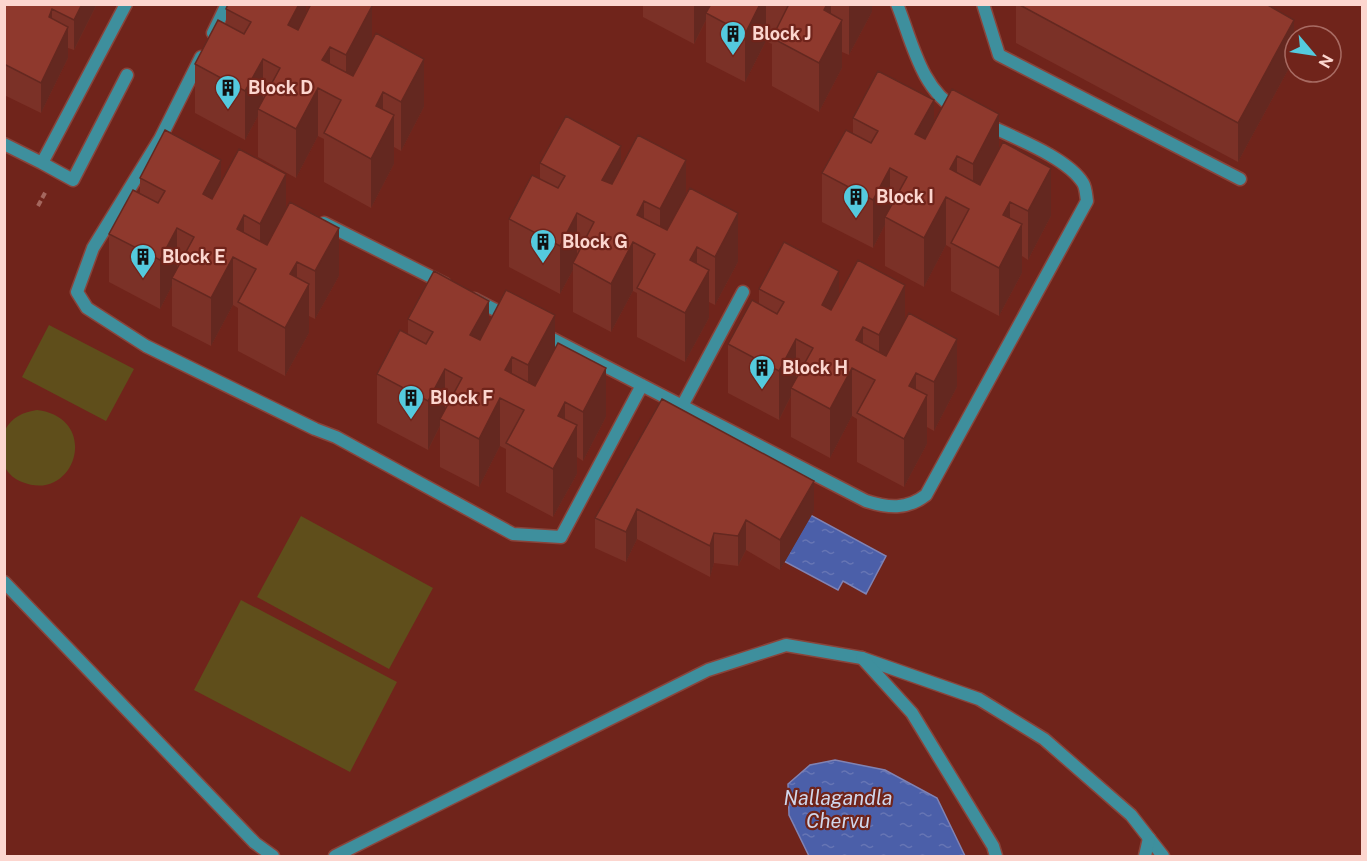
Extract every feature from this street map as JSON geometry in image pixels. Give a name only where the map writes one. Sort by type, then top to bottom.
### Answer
[{"type":"street","points":[[42,163],[126,4]]},
{"type":"street","points":[[227,4],[160,139],[93,248],[77,292],[87,308],[146,346],[315,429],[336,437],[513,534],[561,537],[642,385]]},
{"type":"street","points":[[317,219],[866,501],[885,507],[915,503],[926,495],[1087,201],[1085,185],[1064,163],[943,100],[926,77],[897,4]]},
{"type":"street","points":[[983,4],[999,55],[1240,179]]},
{"type":"street","points":[[4,144],[73,180],[127,75]]},
{"type":"street","points":[[160,139],[192,155]]},
{"type":"street","points":[[682,406],[743,292]]},
{"type":"street","points":[[4,582],[255,843],[273,856]]},
{"type":"street","points":[[335,856],[708,670],[786,645],[862,658],[979,699],[1044,739],[1131,815],[1163,856]]},
{"type":"street","points":[[862,658],[912,713],[993,846],[996,856]]},
{"type":"street","points":[[1145,856],[1149,838]]},
{"type":"shaded area","points":[[49,325],[134,369],[106,421],[22,377]]},
{"type":"shaded area","points":[[37,410],[57,416],[70,428],[75,442],[74,457],[67,471],[56,481],[41,486],[15,478],[6,470],[4,459],[5,430],[8,425],[18,416]]},
{"type":"shaded area","points":[[301,516],[433,588],[389,669],[257,597]]},
{"type":"shaded area","points":[[241,600],[397,682],[350,772],[194,690]]},
{"type":"water","points":[[779,498],[886,556],[866,594],[843,581],[838,590],[754,545]]},
{"type":"water","name":"Nallagandla Chervu","points":[[835,760],[885,770],[937,798],[965,856],[809,856],[789,815],[788,784],[810,765]]},
{"type":"building","points":[[4,4],[82,4],[74,20],[52,9],[49,17],[68,27],[41,83],[4,64]]},
{"type":"building","points":[[228,4],[299,4],[288,25],[298,30],[311,4],[370,4],[372,6],[346,55],[330,47],[322,60],[353,76],[376,33],[424,59],[401,102],[383,92],[376,106],[394,115],[371,159],[324,133],[341,100],[318,88],[296,129],[258,109],[280,68],[263,59],[245,91],[195,64],[218,20],[244,34],[251,22],[226,9]]},
{"type":"building","points":[[711,4],[760,4],[745,34],[706,13]]},
{"type":"building","points":[[789,4],[827,4],[824,10],[842,20],[819,63],[772,38]]},
{"type":"building","points":[[1018,4],[1266,4],[1294,20],[1292,24],[1283,24],[1283,40],[1238,123]]},
{"type":"building","points":[[878,71],[934,100],[915,134],[925,139],[952,89],[999,114],[973,164],[957,156],[950,169],[980,185],[1003,142],[1051,168],[1028,211],[1010,202],[1003,215],[1022,224],[999,268],[951,243],[969,209],[946,197],[924,238],[885,217],[907,177],[890,168],[873,200],[822,173],[846,130],[871,143],[878,131],[853,118]]},
{"type":"building","points":[[566,116],[621,146],[602,180],[612,184],[638,135],[686,160],[660,209],[644,201],[637,215],[667,230],[690,188],[738,213],[715,257],[697,247],[690,260],[709,270],[685,313],[637,288],[655,254],[633,242],[611,284],[573,263],[594,222],[577,213],[560,246],[509,219],[532,175],[558,188],[565,176],[540,163]]},
{"type":"building","points":[[165,130],[221,160],[203,194],[212,199],[239,149],[286,174],[260,224],[244,215],[237,229],[267,245],[290,202],[339,228],[315,271],[297,262],[290,274],[309,284],[285,328],[238,302],[256,269],[233,257],[211,298],[172,278],[194,237],[177,228],[160,260],[109,234],[133,190],[158,203],[165,191],[140,178]]},
{"type":"building","points":[[784,242],[839,271],[822,305],[831,310],[858,260],[905,285],[879,335],[863,327],[856,340],[886,356],[909,313],[957,339],[934,382],[916,373],[909,386],[927,395],[904,439],[857,413],[875,380],[852,368],[830,409],[791,388],[813,348],[796,339],[779,371],[728,344],[752,300],[777,314],[784,302],[759,289]]},
{"type":"building","points":[[434,271],[489,301],[470,335],[480,340],[506,290],[555,315],[528,365],[512,357],[505,370],[535,386],[558,343],[606,368],[583,412],[565,402],[558,416],[577,425],[553,469],[506,443],[524,410],[500,398],[479,439],[440,419],[462,378],[445,369],[428,401],[377,374],[400,330],[426,344],[433,332],[408,319]]},
{"type":"building","points":[[662,399],[814,481],[780,540],[746,520],[738,536],[714,533],[710,546],[637,509],[626,532],[595,518]]},
{"type":"place","name":"Block J","points":[[733,57]]},
{"type":"place","name":"Block D","points":[[228,111]]},
{"type":"place","name":"Block I","points":[[856,220]]},
{"type":"place","name":"Block G","points":[[543,265]]},
{"type":"place","name":"Block E","points":[[143,280]]},
{"type":"place","name":"Block H","points":[[762,391]]},
{"type":"place","name":"Block F","points":[[411,421]]}]
